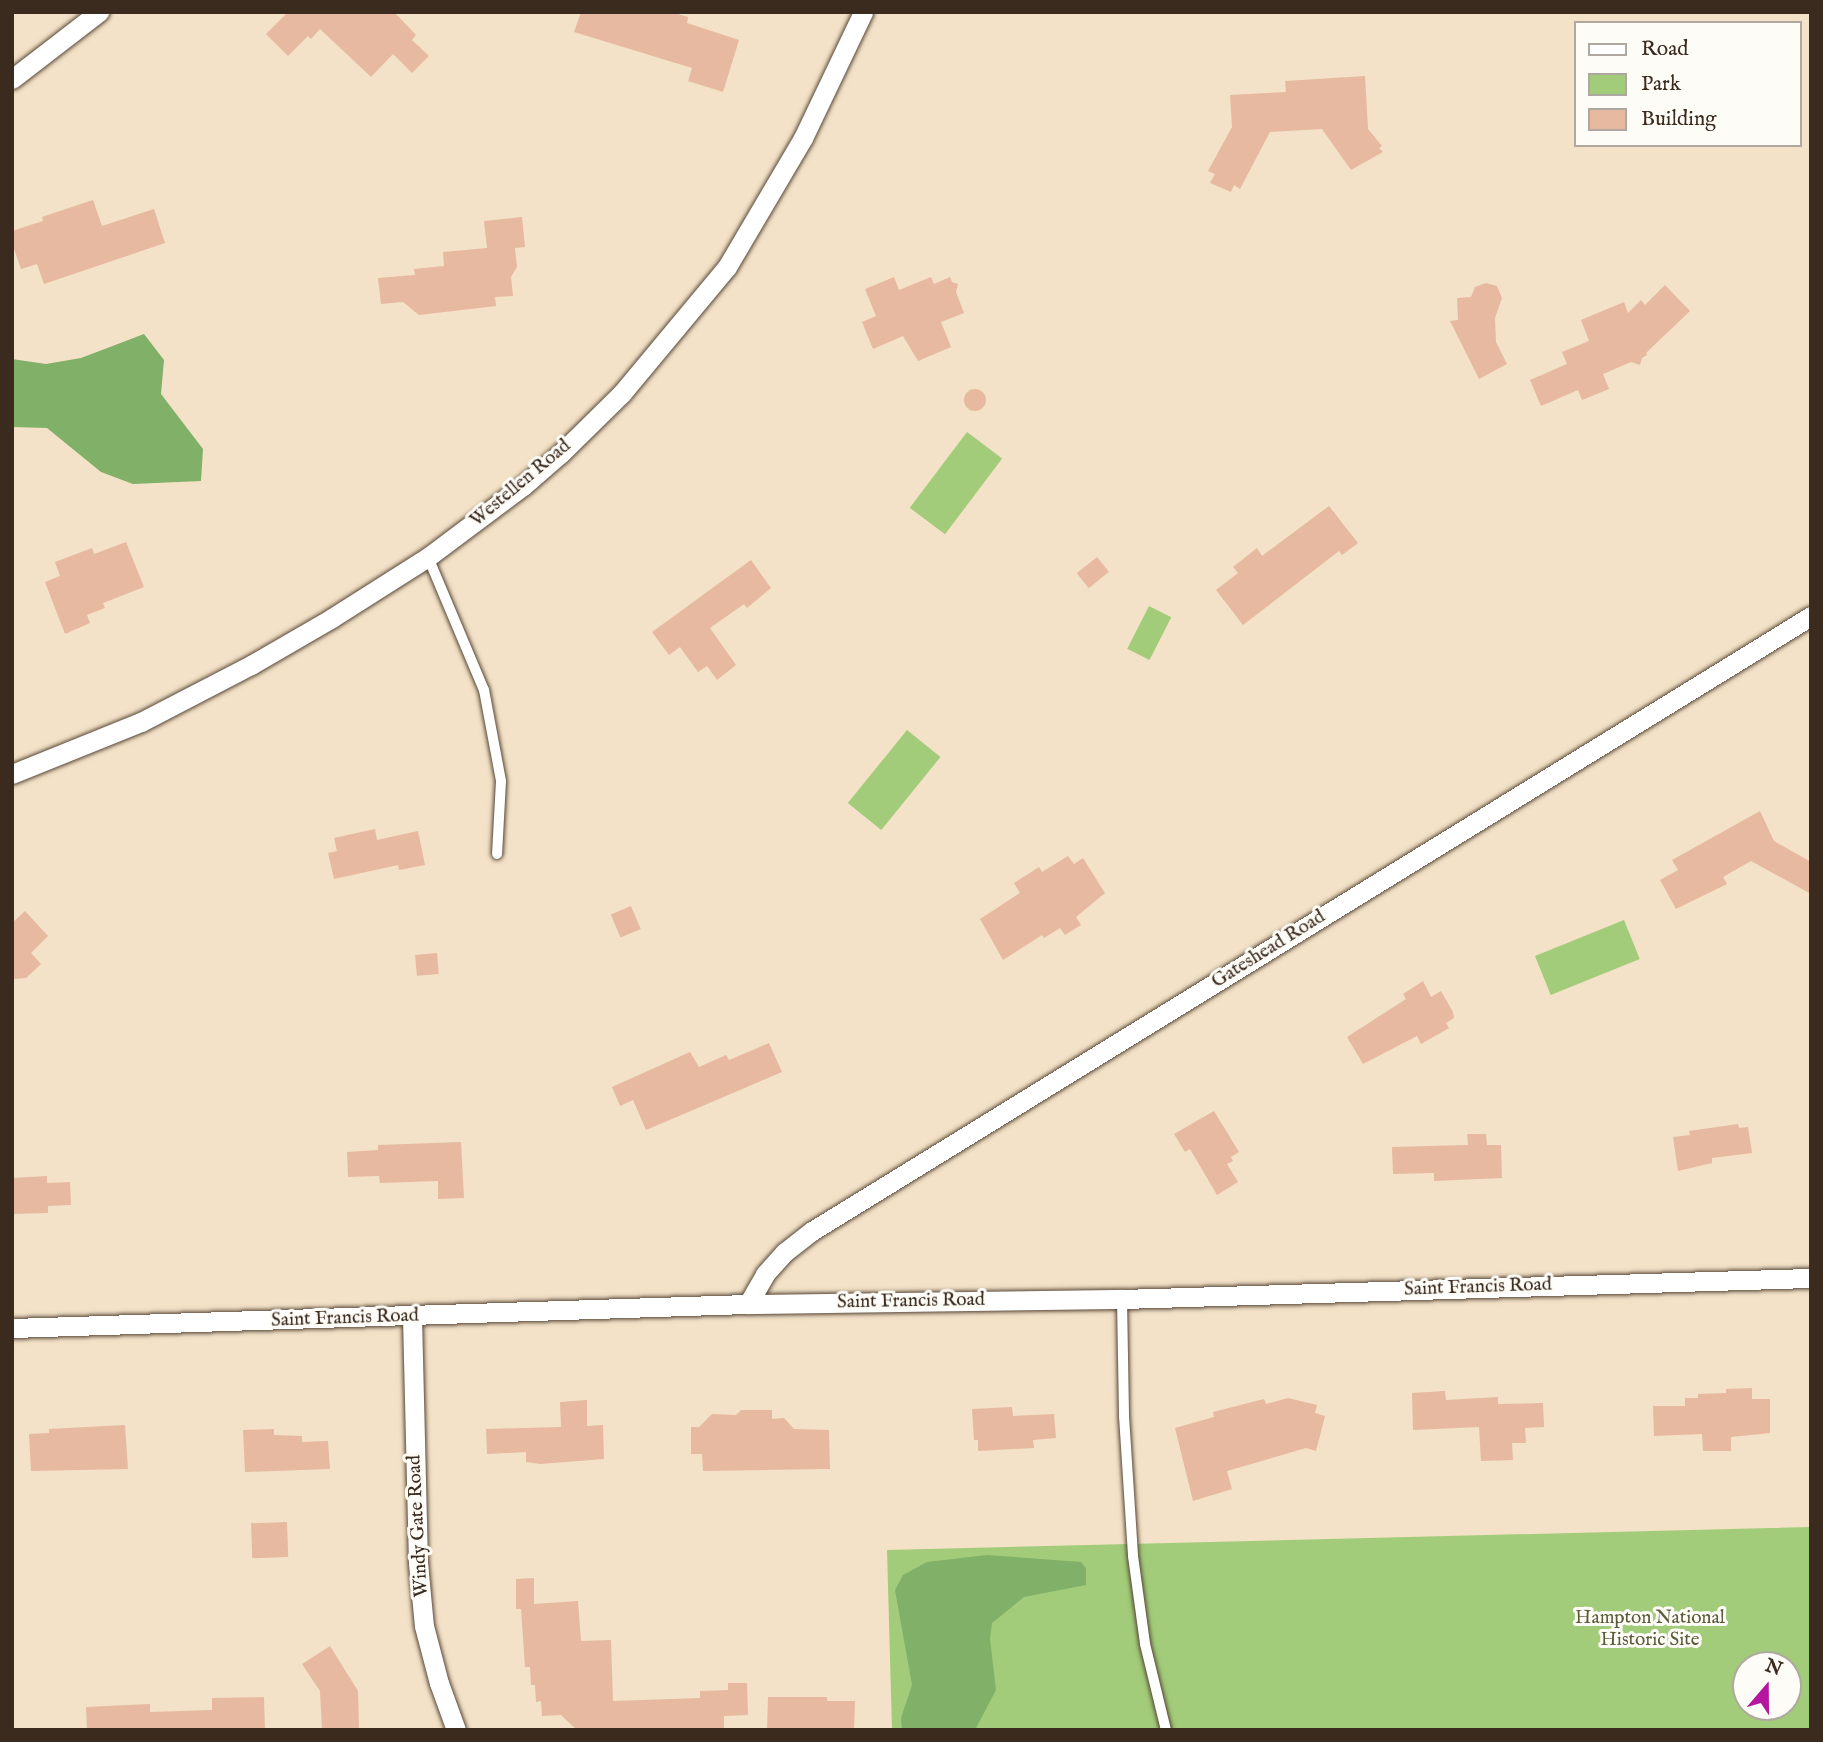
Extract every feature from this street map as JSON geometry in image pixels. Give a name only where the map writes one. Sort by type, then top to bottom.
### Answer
[{"type":"street","points":[[12,79],[99,12]]},
{"type":"street","name":"Westellen Road","points":[[12,774],[128,728],[309,631],[428,557],[523,486],[560,454],[622,393],[727,267],[778,184],[863,12]]},
{"type":"street","name":"Gateshead Road","points":[[748,1304],[765,1274],[785,1252],[812,1231],[1811,616]]},
{"type":"street","name":"Saint Francis Road","points":[[12,1328],[748,1304],[1122,1299],[1811,1278]]},
{"type":"street","name":"Windy Gate Road","points":[[412,1317],[418,1563],[424,1626],[439,1683],[456,1730]]},
{"type":"lane","points":[[428,557],[484,690],[501,781],[496,854]]},
{"type":"lane","points":[[1122,1299],[1124,1416],[1133,1556],[1145,1644],[1166,1730]]},
{"type":"green space","points":[[144,334],[164,360],[161,394],[203,449],[201,481],[133,484],[101,472],[47,428],[12,427],[12,359],[46,364],[81,358]]},
{"type":"green space","points":[[967,432],[1002,458],[945,534],[910,508]]},
{"type":"green space","points":[[1149,606],[1171,617],[1149,660],[1127,649]]},
{"type":"green space","points":[[907,730],[940,757],[881,830],[848,803]]},
{"type":"green space","points":[[1624,920],[1640,959],[1551,995],[1535,956]]},
{"type":"green space","name":"Hampton National Historic Site","points":[[1811,1527],[1811,1730],[892,1730],[887,1550]]},
{"type":"green space","points":[[987,1555],[1081,1562],[1086,1568],[1086,1585],[1024,1597],[992,1623],[990,1639],[996,1690],[975,1730],[902,1730],[901,1718],[912,1685],[895,1590],[903,1575],[927,1562]]},
{"type":"building","points":[[288,12],[394,12],[416,35],[412,40],[429,56],[412,73],[393,54],[371,77],[320,29],[311,39],[308,36],[288,56],[266,34]]},
{"type":"building","points":[[581,12],[671,12],[688,17],[687,23],[739,40],[723,92],[688,81],[692,68],[574,32]]},
{"type":"building","points":[[1365,76],[1368,129],[1382,146],[1379,148],[1383,152],[1351,170],[1322,129],[1270,132],[1240,189],[1234,185],[1231,192],[1210,183],[1215,174],[1208,171],[1232,127],[1230,95],[1286,92],[1285,81]]},
{"type":"building","points":[[93,200],[102,226],[154,209],[165,243],[44,284],[37,264],[21,269],[12,243],[12,231],[43,221],[42,217]]},
{"type":"building","points":[[522,217],[525,247],[515,248],[517,267],[511,277],[513,296],[495,297],[496,306],[419,315],[403,302],[381,304],[378,278],[415,275],[414,269],[444,266],[443,252],[487,248],[484,221]]},
{"type":"building","points":[[894,277],[899,290],[931,277],[934,284],[950,277],[952,282],[958,284],[956,292],[964,313],[941,322],[951,347],[918,361],[903,336],[873,349],[862,322],[876,316],[865,289]]},
{"type":"building","points":[[1486,283],[1497,286],[1502,298],[1495,318],[1496,342],[1507,364],[1479,379],[1450,321],[1458,320],[1457,298],[1471,297],[1475,287]]},
{"type":"building","points":[[1665,285],[1690,311],[1646,353],[1640,365],[1631,362],[1603,374],[1609,389],[1582,400],[1578,390],[1541,406],[1530,380],[1567,364],[1562,352],[1589,341],[1581,320],[1624,302],[1628,313],[1641,300],[1645,305]]},
{"type":"building","points":[[975,389],[983,392],[986,400],[983,408],[975,411],[967,408],[964,400],[967,392]]},
{"type":"building","points":[[1329,506],[1358,543],[1342,555],[1339,551],[1243,625],[1216,590],[1238,573],[1233,567],[1257,548],[1262,556]]},
{"type":"building","points":[[126,542],[144,587],[103,603],[105,608],[87,615],[90,623],[65,634],[45,582],[60,576],[55,562],[92,548],[94,554]]},
{"type":"building","points":[[1097,557],[1109,572],[1089,588],[1077,573]]},
{"type":"building","points":[[751,560],[771,588],[747,608],[744,604],[710,628],[736,665],[717,680],[707,666],[698,672],[680,647],[669,655],[652,632]]},
{"type":"building","points":[[1760,811],[1774,841],[1811,862],[1811,894],[1751,861],[1723,877],[1727,884],[1676,909],[1660,880],[1678,870],[1672,860]]},
{"type":"building","points":[[375,829],[377,840],[418,831],[425,865],[399,870],[398,865],[334,879],[328,853],[337,851],[334,838]]},
{"type":"building","points":[[1068,856],[1074,864],[1083,858],[1105,893],[1076,917],[1081,925],[1065,935],[1060,928],[1044,938],[1042,935],[1003,960],[980,919],[1020,893],[1014,883],[1039,867],[1042,872]]},
{"type":"building","points":[[631,906],[641,929],[621,938],[611,915]]},
{"type":"building","points":[[25,911],[48,936],[31,953],[41,964],[26,978],[12,979],[12,923]]},
{"type":"building","points":[[437,953],[439,974],[417,976],[415,955]]},
{"type":"building","points":[[1423,981],[1431,997],[1441,991],[1453,1012],[1454,1018],[1446,1023],[1449,1028],[1421,1044],[1417,1036],[1363,1064],[1347,1037],[1406,999],[1403,994]]},
{"type":"building","points":[[769,1043],[782,1072],[646,1130],[633,1100],[620,1106],[612,1087],[690,1052],[699,1067],[726,1055],[729,1060]]},
{"type":"building","points":[[1214,1111],[1239,1152],[1231,1157],[1233,1161],[1227,1164],[1238,1182],[1217,1195],[1190,1149],[1185,1152],[1174,1134]]},
{"type":"building","points":[[1738,1124],[1739,1128],[1748,1127],[1752,1153],[1712,1158],[1712,1163],[1678,1171],[1673,1137],[1690,1135],[1689,1131]]},
{"type":"building","points":[[1467,1134],[1486,1134],[1487,1145],[1501,1145],[1502,1178],[1434,1181],[1434,1173],[1393,1174],[1392,1147],[1468,1145]]},
{"type":"building","points":[[461,1142],[464,1198],[438,1199],[438,1181],[380,1183],[379,1176],[348,1177],[347,1152],[378,1150],[378,1145]]},
{"type":"building","points":[[47,1176],[47,1183],[70,1182],[71,1205],[48,1206],[48,1213],[12,1214],[12,1178]]},
{"type":"building","points":[[1752,1388],[1752,1399],[1770,1399],[1770,1433],[1731,1437],[1731,1451],[1703,1451],[1702,1434],[1654,1436],[1653,1406],[1685,1406],[1685,1398],[1698,1398],[1698,1394]]},
{"type":"building","points":[[1445,1391],[1446,1400],[1498,1397],[1498,1404],[1543,1403],[1544,1427],[1525,1428],[1526,1443],[1512,1443],[1513,1460],[1481,1461],[1479,1427],[1413,1430],[1412,1393]]},
{"type":"building","points":[[1288,1398],[1317,1405],[1315,1413],[1325,1416],[1316,1451],[1306,1448],[1227,1471],[1232,1489],[1193,1501],[1175,1428],[1214,1417],[1213,1412],[1264,1399],[1266,1404]]},
{"type":"building","points":[[587,1400],[587,1426],[603,1425],[604,1459],[540,1464],[526,1462],[526,1452],[487,1454],[486,1429],[561,1427],[560,1402]]},
{"type":"building","points":[[1012,1407],[1013,1416],[1054,1414],[1056,1438],[1033,1440],[1034,1448],[978,1451],[978,1440],[974,1440],[972,1409]]},
{"type":"building","points":[[741,1410],[772,1410],[772,1419],[784,1418],[794,1429],[829,1430],[830,1469],[703,1471],[702,1454],[691,1454],[691,1427],[699,1427],[712,1414],[736,1415]]},
{"type":"building","points":[[125,1425],[128,1469],[31,1471],[29,1434],[49,1433],[49,1429]]},
{"type":"building","points":[[274,1429],[274,1435],[302,1436],[302,1442],[328,1441],[330,1469],[245,1472],[243,1430]]},
{"type":"building","points":[[287,1522],[288,1557],[252,1558],[251,1523]]},
{"type":"building","points":[[534,1578],[534,1604],[578,1601],[581,1641],[611,1640],[613,1701],[700,1698],[700,1691],[728,1690],[728,1683],[747,1683],[748,1715],[724,1716],[724,1730],[577,1730],[561,1715],[542,1716],[541,1701],[536,1702],[535,1685],[531,1685],[530,1667],[525,1667],[521,1609],[516,1609],[516,1579]]},
{"type":"building","points":[[330,1646],[358,1691],[359,1730],[322,1730],[320,1691],[302,1664]]},
{"type":"building","points":[[264,1697],[265,1730],[87,1730],[86,1707],[150,1704],[150,1712],[212,1710],[212,1698]]},
{"type":"building","points":[[768,1697],[827,1697],[827,1701],[855,1701],[854,1730],[767,1730]]}]
